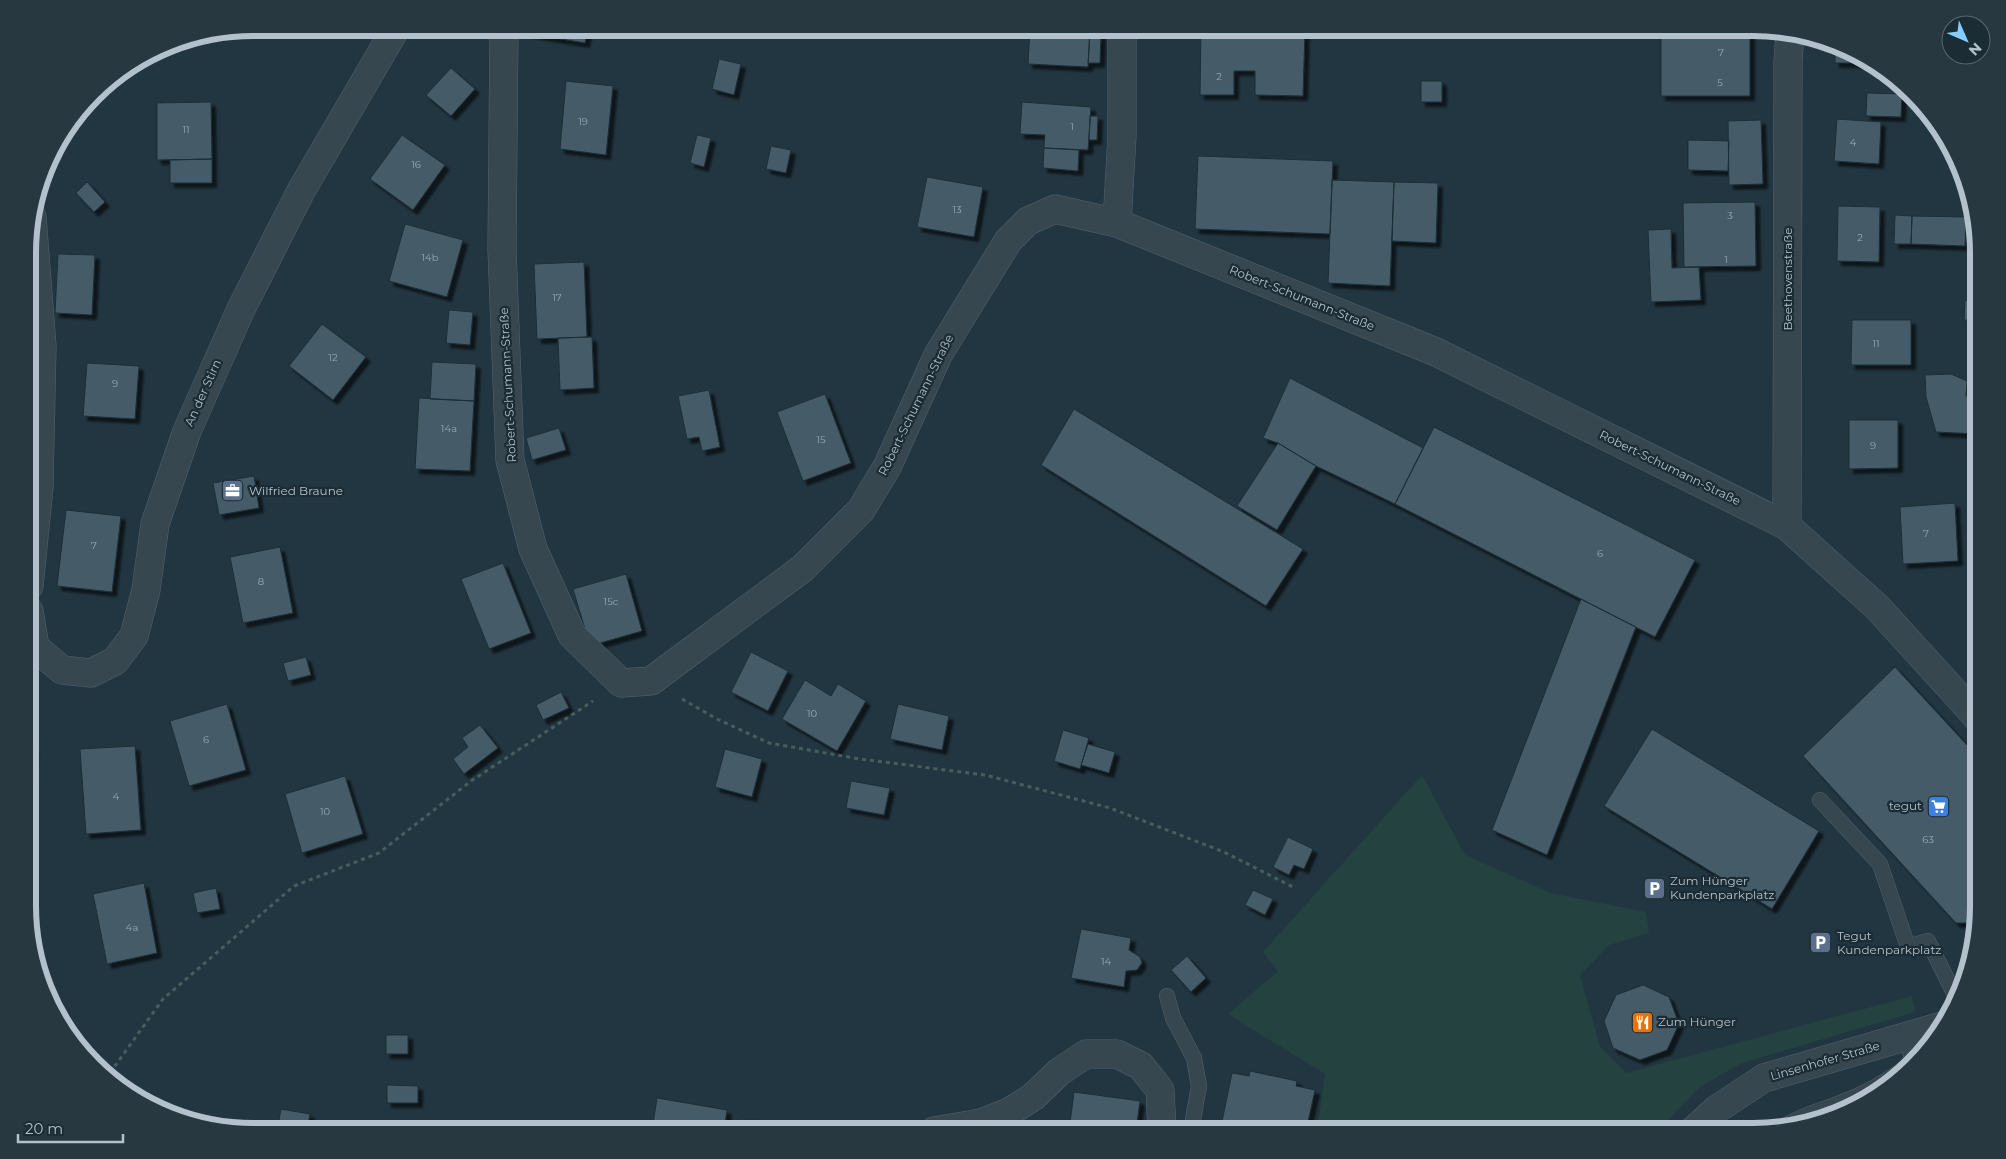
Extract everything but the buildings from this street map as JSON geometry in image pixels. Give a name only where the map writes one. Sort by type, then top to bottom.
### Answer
[{"type":"street","name":"An der Stirn","points":[[36,648],[62,670],[91,673],[115,661],[134,636],[146,590],[155,524],[186,431],[241,309],[301,191],[391,36]]},
{"type":"street","name":"Robert-Schumann-Straße","points":[[504,36],[502,249],[510,460],[533,549],[572,634],[621,683]]},
{"type":"street","points":[[1117,223],[1122,136],[1122,36]]},
{"type":"street","name":"Beethovenstraße","points":[[1788,526],[1788,71],[1790,39]]},
{"type":"street","name":"Robert-Schumann-Straße","points":[[651,681],[803,568],[861,510],[887,467],[938,355],[1008,241],[1028,221],[1056,209],[1117,223],[1436,352],[1788,526],[1877,606],[1970,709]]},
{"type":"street","points":[[36,269],[42,346],[36,508]]},
{"type":"street","points":[[621,683],[651,681]]},
{"type":"street","name":"Linsenhofer Straße","points":[[1702,1123],[1717,1109],[1764,1078],[1931,1029]]},
{"type":"street","points":[[981,1123],[1009,1112],[1033,1097],[1059,1072],[1086,1054],[1118,1054],[1141,1066],[1160,1090],[1163,1123]]},
{"type":"lane","points":[[1820,800],[1880,864],[1908,947],[1928,941],[1953,990]]},
{"type":"lane","points":[[1167,996],[1173,1018],[1194,1058],[1199,1086],[1192,1123]]},
{"type":"lane","points":[[1906,1037],[1911,1054]]},
{"type":"lane","points":[[1806,1116],[1862,1094]]},
{"type":"path","points":[[651,681],[717,719],[769,743],[860,759],[985,774],[1110,808],[1224,852],[1293,887]]},
{"type":"path","points":[[112,1070],[163,998],[294,886],[379,853],[472,781],[621,683]]},
{"type":"green space","points":[[1422,775],[1465,855],[1551,893],[1646,912],[1649,933],[1609,945],[1580,975],[1600,1047],[1626,1073],[1912,996],[1915,1012],[1742,1063],[1701,1086],[1665,1123],[1318,1123],[1325,1074],[1228,1014],[1278,971],[1263,952]]},
{"type":"place","name":"Wilfried Braune","points":[[233,491]]},
{"type":"place","name":"tegut","points":[[1938,806]]},
{"type":"place","name":"Zum Hünger Kundenparkplatz","points":[[1654,888]]},
{"type":"place","name":"Tegut Kundenparkplatz","points":[[1821,943]]},
{"type":"place","name":"Zum Hünger","points":[[1642,1022]]}]
